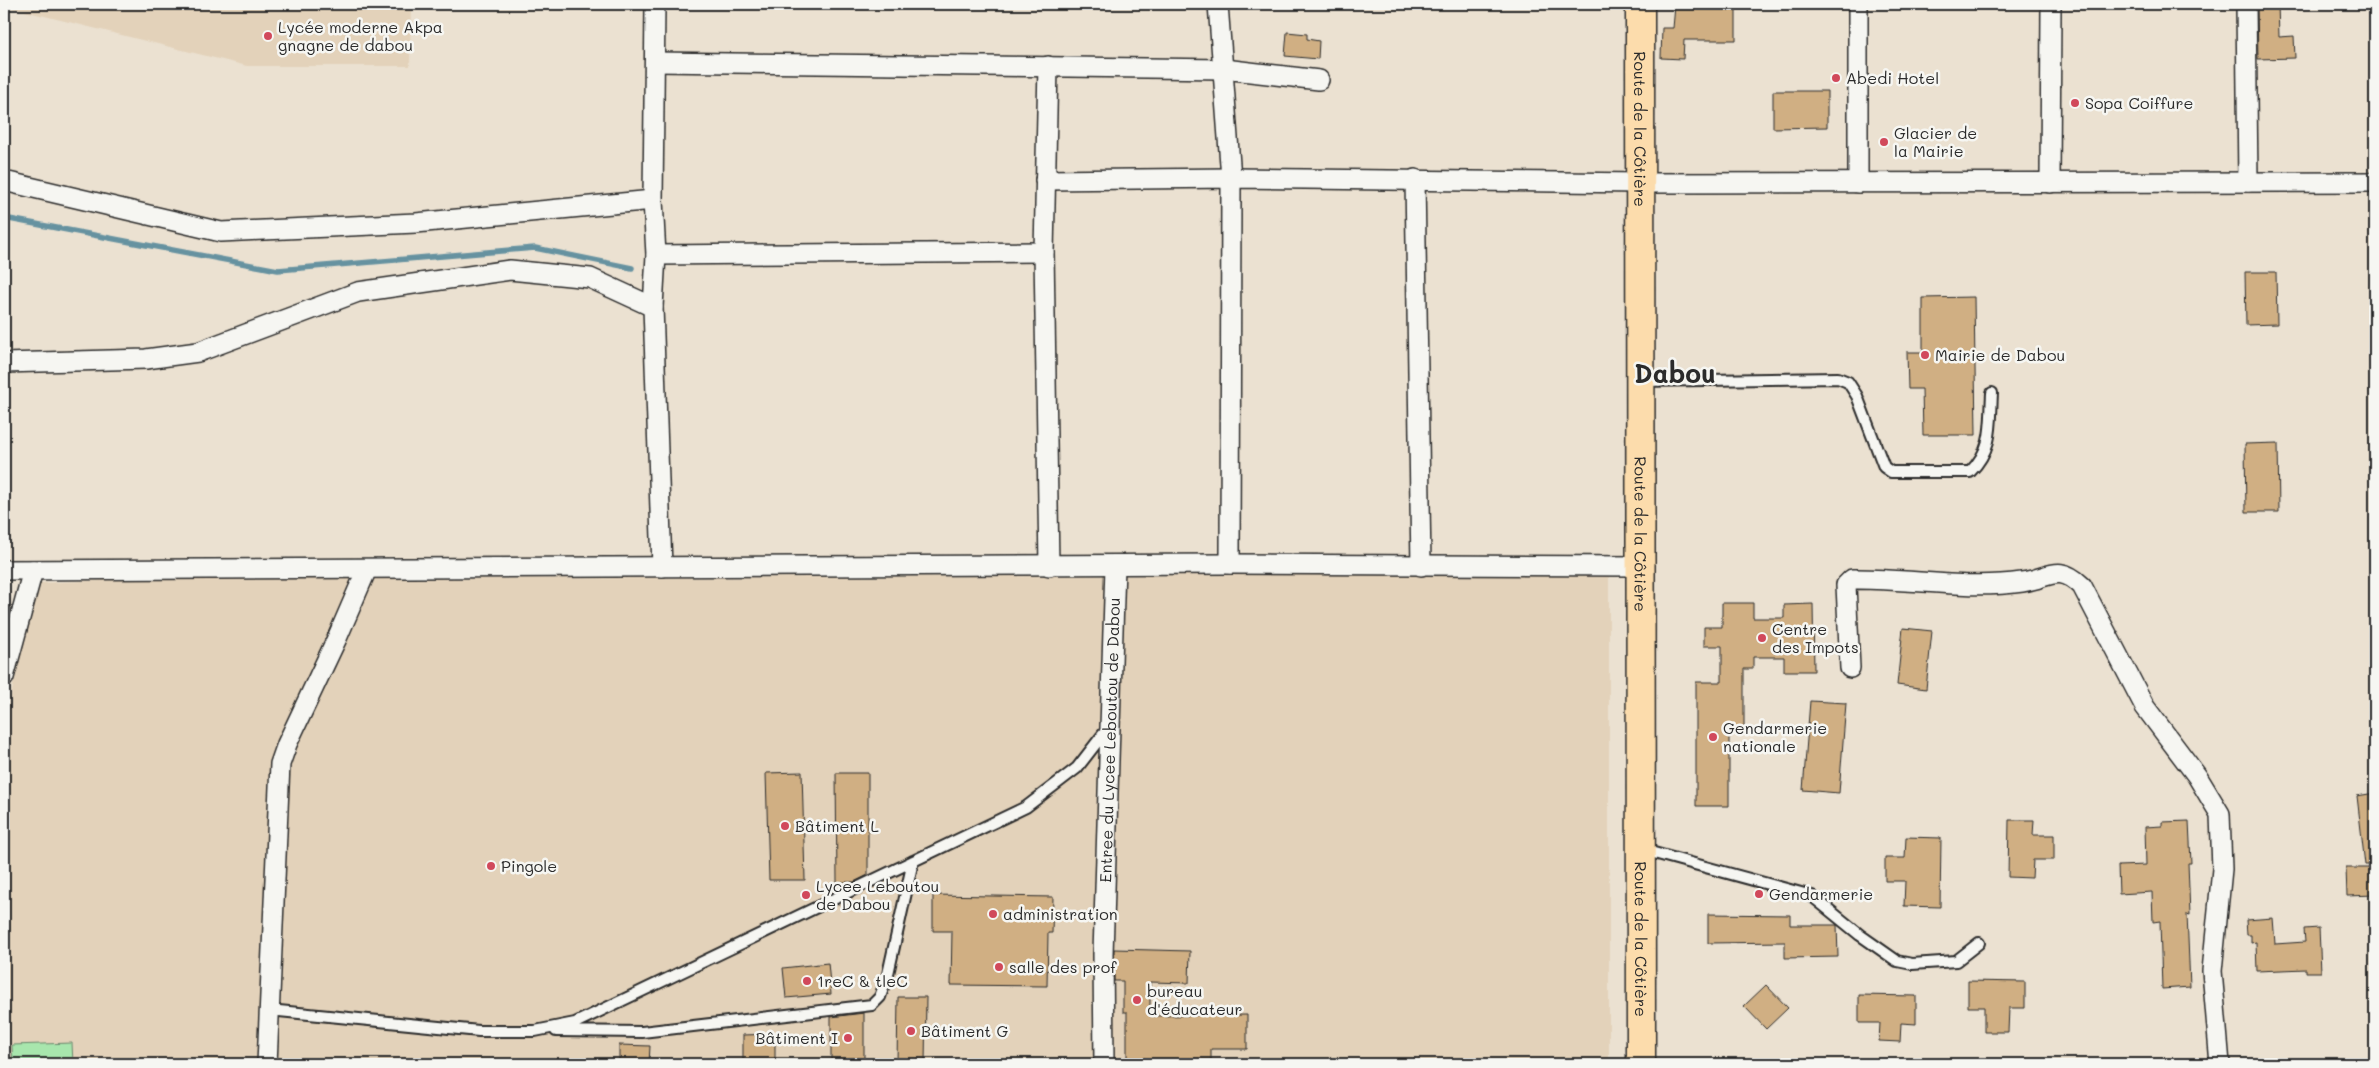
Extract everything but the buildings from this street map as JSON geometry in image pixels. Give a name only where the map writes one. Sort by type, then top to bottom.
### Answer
[{"type":"main road","name":"Route de la Côtière","points":[[1640,4],[1641,1064]]},
{"type":"street","points":[[655,4],[653,200],[656,255],[653,307],[662,567]]},
{"type":"street","points":[[1218,4],[1231,178],[1230,564]]},
{"type":"street","points":[[1858,4],[1858,183]]},
{"type":"street","points":[[2050,183],[2051,4]]},
{"type":"street","points":[[2246,4],[2248,182]]},
{"type":"street","points":[[655,62],[1224,69],[1319,80]]},
{"type":"street","points":[[1048,66],[1044,252],[1048,566]]},
{"type":"street","points":[[1045,180],[1231,178],[1640,183],[2375,182]]},
{"type":"street","points":[[1415,179],[1421,566]]},
{"type":"street","points":[[4,181],[221,232],[416,223],[653,200]]},
{"type":"street","points":[[656,255],[1044,252]]},
{"type":"street","points":[[4,363],[146,359],[198,352],[358,292],[510,270],[590,278],[653,307]]},
{"type":"street","points":[[4,570],[1230,564],[1642,566]]},
{"type":"street","name":"Entree du Lycee Leboutou de Dabou","points":[[1104,1064],[1103,954],[1115,566]]},
{"type":"street","points":[[267,1064],[280,764],[287,744],[367,569]]},
{"type":"street","points":[[4,677],[33,570]]},
{"type":"street","points":[[1850,668],[1846,585],[1852,579],[1877,579],[1959,586],[2024,582],[2058,572],[2071,576],[2082,586],[2145,707],[2197,776],[2220,814],[2222,869],[2212,971],[2220,1064]]},
{"type":"lane","points":[[1639,381],[1838,378],[1848,382],[1857,396],[1884,467],[1891,472],[1970,472],[1980,462],[1989,443],[1992,393]]},
{"type":"lane","points":[[534,1031],[575,1023],[608,1008],[1026,807],[1077,768],[1110,725]]},
{"type":"lane","points":[[1640,849],[1812,896],[1860,935],[1897,961],[1912,964],[1956,961],[1979,943]]},
{"type":"lane","points":[[269,1010],[478,1031],[642,1032],[872,1005],[880,997],[888,974],[913,861]]},
{"type":"shaded area","name":"Lycée moderne Akpa gnagne de dabou","points":[[4,4],[411,4],[410,66],[247,66],[4,6]]},
{"type":"shaded area","name":"Lycee Leboutou de Dabou","points":[[1609,573],[1609,1064],[4,1064],[4,725],[37,583],[161,578],[477,579]]},
{"type":"green space","points":[[72,1043],[73,1064],[13,1064],[12,1045]]},
{"type":"waterway","points":[[4,218],[278,270],[535,248],[632,268]]},
{"type":"place","name":"Lycée moderne Akpa gnagne de dabou","points":[[268,36]]},
{"type":"place","name":"Abedi Hotel","points":[[1836,78]]},
{"type":"place","name":"Sopa Coiffure","points":[[2075,103]]},
{"type":"place","name":"Glacier de la Mairie","points":[[1884,142]]},
{"type":"place","name":"Mairie de Dabou","points":[[1925,355]]},
{"type":"place","name":"Centre des Impots","points":[[1762,638]]},
{"type":"place","name":"Gendarmerie nationale","points":[[1713,737]]},
{"type":"place","name":"Bâtiment L","points":[[785,826]]},
{"type":"place","name":"Pingole","points":[[491,866]]},
{"type":"place","name":"Gendarmerie","points":[[1759,894]]},
{"type":"place","name":"Lycee Leboutou de Dabou","points":[[806,895]]},
{"type":"place","name":"administration","points":[[993,914]]},
{"type":"place","name":"salle des prof","points":[[999,967]]},
{"type":"place","name":"1reC & tleC","points":[[807,981]]},
{"type":"place","name":"bureau d'éducateur","points":[[1137,1000]]},
{"type":"place","name":"Bâtiment G","points":[[911,1031]]},
{"type":"place","name":"Bâtiment I","points":[[848,1038]]},
{"type":"district","name":"Dabou","points":[[1675,374]]}]
